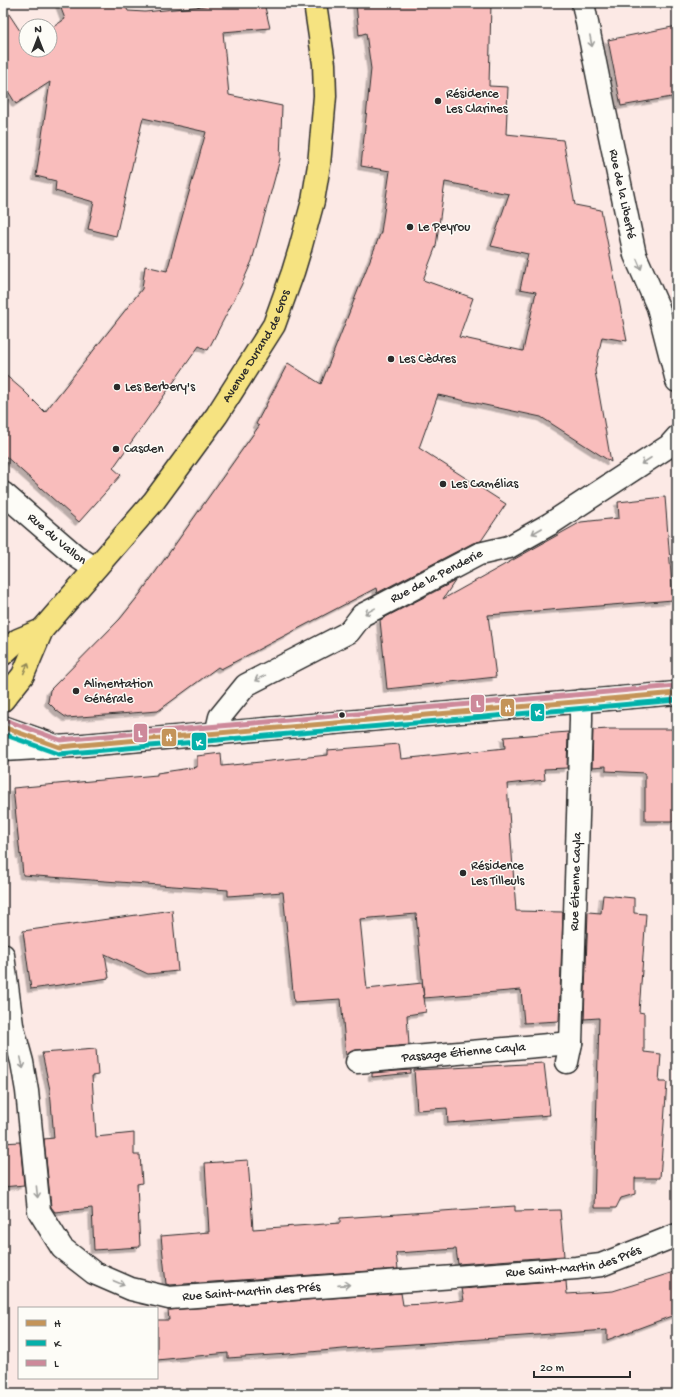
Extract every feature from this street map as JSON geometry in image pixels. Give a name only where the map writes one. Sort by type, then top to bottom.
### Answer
[{"type":"main road","name":"Avenue Durand de Gros","points":[[3,700],[23,675],[42,630],[94,568],[154,501],[217,415],[274,325],[300,249],[313,200],[319,165],[325,96],[324,64],[315,3]]},
{"type":"main road","name":"Avenue Durand de Gros","points":[[3,654],[18,640],[42,630]]},
{"type":"street","name":"Rue de la Liberté","points":[[584,3],[605,114],[636,255],[658,307],[677,381]]},
{"type":"street","name":"Rue de la Penderie","points":[[216,734],[220,717],[246,685],[349,632],[362,615],[479,554],[509,547],[550,524],[669,446],[677,438]]},
{"type":"street","name":"Rue du Vallon","points":[[3,493],[76,556],[94,568]]},
{"type":"street","points":[[3,750],[59,747],[216,734],[581,701],[677,694]]},
{"type":"street","name":"Rue Étienne Cayla","points":[[569,1052],[581,701]]},
{"type":"street","points":[[3,727],[59,747]]},
{"type":"street","name":"Rue Saint-Martin des Prés","points":[[3,954],[12,1025],[22,1062],[27,1091],[39,1210],[62,1248],[94,1273],[131,1289],[169,1298],[576,1268],[601,1265],[677,1235]]},
{"type":"street","points":[[3,1051],[12,1025]]},
{"type":"street","name":"Passage Étienne Cayla","points":[[357,1062],[569,1052]]},
{"type":"building","points":[[59,3],[124,3],[128,11],[145,12],[213,5],[213,3],[264,3],[270,28],[223,32],[229,95],[282,106],[280,159],[252,261],[241,286],[208,350],[199,346],[113,468],[121,475],[79,522],[3,454],[3,373],[45,412],[142,289],[145,266],[167,271],[206,132],[143,118],[116,236],[88,229],[94,202],[55,191],[56,181],[36,176],[50,82],[16,104],[3,83],[3,5],[18,28],[18,58],[58,58],[58,24],[65,19]]},
{"type":"building","points":[[356,3],[491,3],[489,86],[508,87],[506,134],[563,140],[575,205],[601,210],[627,341],[602,337],[595,371],[611,462],[541,417],[438,395],[419,448],[506,504],[481,541],[473,543],[377,593],[376,588],[221,669],[218,667],[158,711],[67,718],[48,702],[50,690],[120,619],[140,594],[259,426],[256,424],[288,363],[321,384],[381,232],[390,171],[361,166],[371,69],[366,33],[359,35]],"holes":[[[445,182],[509,194],[491,246],[528,254],[520,289],[536,292],[523,351],[459,337],[473,298],[423,280],[436,246]]]},
{"type":"building","points":[[677,26],[677,96],[621,106],[608,40]]},
{"type":"building","points":[[665,497],[673,600],[488,615],[496,677],[387,689],[380,620],[455,581],[443,599],[581,522],[619,518],[618,502]]},
{"type":"building","points":[[677,729],[677,813],[674,813],[674,821],[645,821],[645,773],[606,771],[606,766],[592,767],[593,730]]},
{"type":"building","points":[[568,732],[567,768],[544,769],[545,780],[507,784],[516,911],[563,912],[559,1021],[524,1023],[521,990],[424,998],[426,1012],[407,1015],[409,1045],[356,1050],[346,1055],[341,999],[294,1002],[283,892],[228,896],[228,890],[23,875],[13,788],[157,775],[157,773],[197,767],[197,756],[221,753],[222,766],[328,755],[328,750],[399,744],[401,759],[505,748],[504,737]],"holes":[[[416,914],[424,996],[422,983],[367,989],[360,919]]]},
{"type":"building","points":[[603,895],[634,898],[634,913],[646,914],[639,1012],[644,1013],[644,1052],[661,1054],[659,1082],[667,1082],[660,1178],[635,1178],[635,1194],[621,1198],[616,1208],[594,1208],[599,1018],[584,1019],[588,912],[601,913]]},
{"type":"building","points":[[172,910],[178,971],[148,974],[105,954],[109,978],[31,989],[23,931]]},
{"type":"building","points":[[96,1049],[98,1075],[92,1076],[96,1137],[134,1133],[134,1155],[140,1155],[142,1183],[137,1184],[140,1247],[94,1250],[92,1208],[55,1212],[51,1207],[44,1139],[54,1138],[50,1090],[42,1053]]},
{"type":"building","points":[[544,1063],[550,1115],[448,1123],[447,1108],[417,1110],[414,1070]]},
{"type":"building","points":[[411,1070],[411,1073],[372,1077],[372,1073]]},
{"type":"building","points":[[20,1142],[24,1185],[3,1187],[3,1143]]},
{"type":"building","points":[[248,1160],[253,1229],[340,1223],[340,1218],[515,1206],[515,1211],[560,1210],[564,1256],[458,1264],[456,1249],[396,1253],[398,1269],[170,1285],[166,1284],[161,1236],[209,1232],[205,1163]]},
{"type":"building","points":[[677,1271],[677,1314],[607,1340],[607,1330],[228,1358],[228,1353],[158,1360],[158,1320],[169,1320],[168,1310],[401,1293],[403,1305],[428,1304],[464,1300],[462,1289],[566,1281],[567,1294],[613,1291]]},
{"type":"transit line","name":"L","points":[[5,720],[60,740],[676,686]]},
{"type":"transit line","name":"H","points":[[3,727],[59,747],[677,693]]},
{"type":"transit line","name":"K","points":[[3,734],[59,754],[677,700]]},
{"type":"place","name":"Résidence Les Clarines","points":[[438,101]]},
{"type":"place","name":"Le Peyrou","points":[[410,227]]},
{"type":"place","name":"Les Cèdres","points":[[391,359]]},
{"type":"place","name":"Les Berbery's","points":[[117,387]]},
{"type":"place","name":"Casden","points":[[116,449]]},
{"type":"place","name":"Les Camélias","points":[[443,484]]},
{"type":"place","name":"Alimentation Générale","points":[[76,691]]},
{"type":"place","name":"Résidence Les Tilleuls","points":[[463,873]]}]
